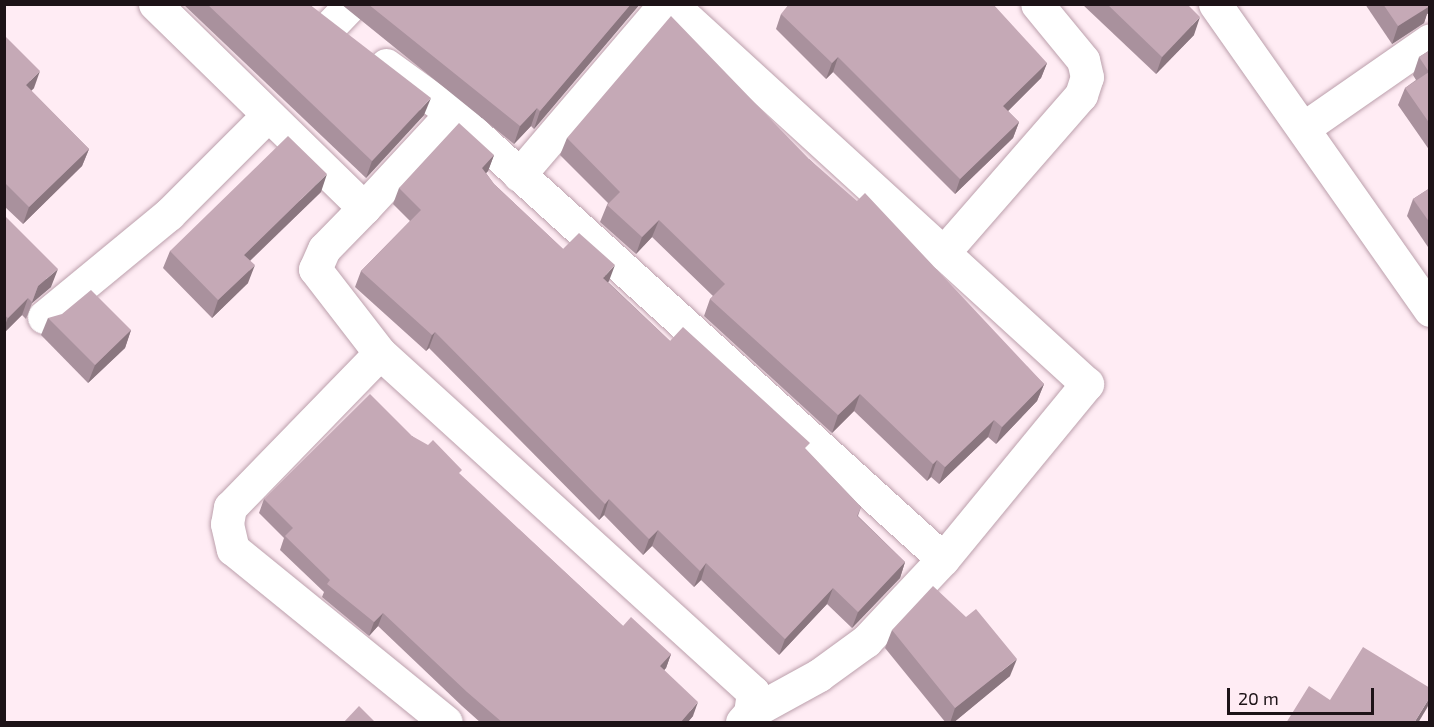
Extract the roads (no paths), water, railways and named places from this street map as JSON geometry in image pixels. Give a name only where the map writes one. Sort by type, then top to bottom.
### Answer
[{"type":"street","points":[[155,4],[364,208]]},
{"type":"street","points":[[519,175],[665,4]]},
{"type":"street","points":[[671,4],[1087,384],[943,559],[866,641],[819,675],[746,718]]},
{"type":"street","points":[[943,253],[1081,95],[1087,77],[1083,60],[1036,4]]},
{"type":"street","points":[[1215,4],[1305,127],[1430,310]]},
{"type":"street","points":[[331,11],[452,113],[943,559]]},
{"type":"street","points":[[1305,127],[1430,40]]},
{"type":"street","points":[[452,113],[318,257],[315,269],[380,353],[753,692],[746,718]]},
{"type":"street","points":[[44,317],[169,214],[268,115]]},
{"type":"street","points":[[380,353],[230,507],[229,538],[233,549],[446,723]]}]
